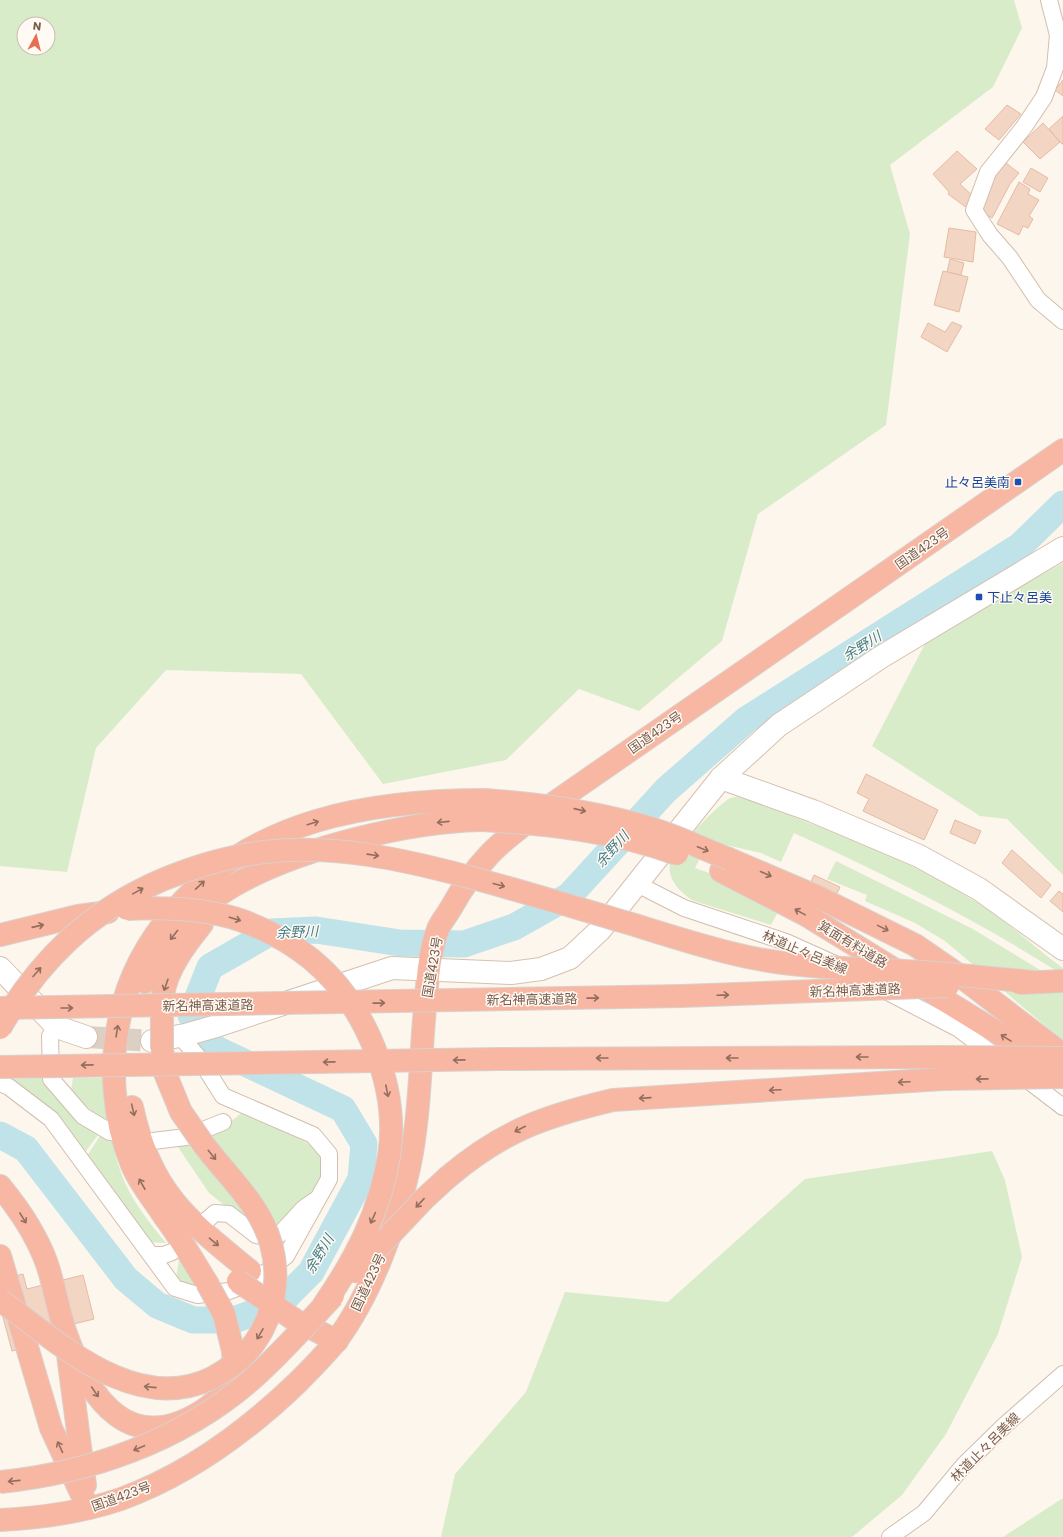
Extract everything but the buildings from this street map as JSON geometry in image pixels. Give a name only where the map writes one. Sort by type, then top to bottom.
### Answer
[{"type":"highway","name":"国道423号","points":[[0,1520],[24,1519],[88,1508],[122,1498],[173,1476],[223,1446],[270,1409],[308,1372],[336,1341],[357,1308],[374,1273],[400,1206],[410,1165],[418,1100],[422,1027],[429,970],[438,929],[457,898],[487,856],[509,836],[541,812],[1063,450]]},
{"type":"highway","points":[[0,1186],[20,1214],[41,1251],[47,1264],[66,1332],[85,1376],[106,1408],[119,1418],[132,1424],[148,1428],[162,1428],[177,1425],[217,1400],[225,1392],[231,1382],[235,1368],[233,1351],[224,1314],[207,1283],[143,1186],[132,1164],[119,1118],[114,1072],[115,1044],[125,992],[134,969],[161,926],[182,901],[213,872],[246,850],[275,836],[344,813],[380,806],[416,802],[483,810],[555,826],[607,835],[652,845],[725,865]]},
{"type":"highway","points":[[244,1276],[172,1201],[155,1176],[137,1129],[131,1103],[129,1077],[131,1044],[140,993],[149,972],[162,951],[191,916],[215,896],[273,865],[318,848],[416,825],[446,821],[483,810]]},
{"type":"highway","points":[[0,1028],[16,999],[54,952],[82,927],[113,905],[145,888],[184,871],[220,860],[264,852],[291,850],[366,854],[423,864],[750,958],[817,966],[916,971],[1033,982]]},
{"type":"highway","points":[[0,1300],[84,1360],[125,1381],[144,1387],[166,1389],[185,1387],[204,1382],[222,1373],[250,1350],[268,1319],[273,1299],[274,1260],[271,1244],[264,1224],[253,1206],[203,1144],[181,1112],[165,1073],[159,1038],[163,994],[170,974],[179,956],[192,936],[225,899],[273,865]]},
{"type":"highway","name":"箕面有料道路","points":[[725,865],[818,897],[915,945],[963,978],[1063,1055]]},
{"type":"highway","name":"箕面有料道路","points":[[725,865],[1063,1073]]},
{"type":"highway","points":[[0,935],[78,916],[127,909],[159,907],[213,913],[240,920],[266,930],[289,943],[312,960],[330,978],[358,1015],[377,1050],[389,1101],[392,1126],[390,1154],[384,1184],[375,1213],[345,1274],[307,1312],[275,1358],[250,1382],[200,1418],[161,1438],[100,1463],[62,1473],[0,1482]]},
{"type":"highway","name":"新名神高速道路","points":[[0,1008],[682,996],[1063,981]]},
{"type":"highway","points":[[0,1067],[498,1059],[943,1057],[1063,1058]]},
{"type":"highway","points":[[307,1312],[424,1199],[470,1159],[499,1140],[532,1123],[570,1110],[613,1100],[943,1080],[1063,1077]]},
{"type":"highway","points":[[164,1216],[200,1249],[307,1312],[336,1341]]},
{"type":"highway","points":[[0,1256],[51,1428],[88,1508]]},
{"type":"highway","points":[[66,1332],[88,1508]]},
{"type":"street","points":[[1049,0],[1058,35],[1055,68],[1044,97],[1024,127],[988,172],[974,210],[990,235],[1010,258],[1038,300],[1063,321]]},
{"type":"street","points":[[159,1038],[182,1036],[213,1027],[392,968],[511,973],[541,968],[570,958],[600,930],[721,778],[779,725],[882,657],[1063,548]]},
{"type":"street","points":[[721,778],[813,811],[919,856],[979,888],[1063,948]]},
{"type":"street","name":"林道止々呂美線","points":[[636,884],[684,908],[786,942],[827,959],[959,1029],[1063,1106]]},
{"type":"street","points":[[0,968],[57,1027],[86,1037]]},
{"type":"street","points":[[57,1027],[50,1036],[51,1079],[84,1116],[110,1132]]},
{"type":"street","points":[[0,1083],[9,1087],[51,1119],[175,1288],[197,1295],[229,1291],[255,1281],[286,1256],[329,1179],[329,1154],[313,1135],[223,1096],[199,1058],[182,1036]]},
{"type":"street","points":[[153,1141],[186,1137],[223,1122]]},
{"type":"street","points":[[207,1220],[214,1213],[229,1214],[256,1235],[270,1237],[280,1234],[304,1208],[319,1198]]},
{"type":"street","points":[[151,1255],[164,1256],[172,1252]]},
{"type":"street","name":"林道止々呂美線","points":[[890,1537],[924,1513],[964,1465],[1004,1425],[1063,1374]]},
{"type":"green space","points":[[0,0],[1014,0],[1022,28],[993,87],[890,165],[910,234],[886,425],[758,514],[722,641],[639,711],[579,689],[506,760],[383,784],[301,674],[166,670],[96,748],[67,872],[0,866]]},
{"type":"green space","points":[[1063,563],[1063,875],[1007,819],[980,816],[872,746],[928,638]]},
{"type":"green space","points":[[736,797],[762,804],[850,839],[941,881],[1004,921],[1063,968],[1063,975],[965,917],[931,899],[794,833],[781,862],[761,853],[713,842],[706,846],[695,868],[715,875],[779,910],[771,925],[694,901],[685,895],[673,881],[670,865],[678,850],[704,820],[728,799]]},
{"type":"green space","points":[[836,861],[973,929],[1063,984],[1063,1041],[945,941],[915,923],[865,901],[867,895],[827,879]]},
{"type":"green space","points":[[49,1078],[81,1122],[98,1135],[83,1155],[60,1117],[39,1100],[10,1082],[10,1079]]},
{"type":"green space","points":[[73,1078],[104,1078],[111,1136],[123,1178],[137,1205],[166,1243],[148,1242],[87,1156],[107,1125],[82,1102],[76,1102],[71,1090]]},
{"type":"green space","points":[[244,1111],[319,1149],[323,1154],[324,1180],[280,1232],[237,1215],[209,1193],[178,1147],[210,1138]]},
{"type":"green space","points":[[992,1151],[1005,1180],[1022,1257],[998,1334],[946,1434],[902,1495],[852,1537],[441,1537],[455,1474],[526,1392],[565,1292],[668,1302],[805,1179]]},
{"type":"green space","points":[[179,1259],[200,1287],[189,1287],[176,1279]]},
{"type":"green space","points":[[1063,1498],[1063,1537],[1003,1537]]},
{"type":"waterway","name":"余野川","points":[[0,1135],[26,1149],[126,1279],[157,1305],[193,1320],[234,1320],[280,1303],[311,1272],[361,1179],[364,1144],[343,1109],[208,1044],[191,1015],[210,967],[271,932],[316,930],[400,943],[464,944],[514,927],[569,896],[666,790],[746,720],[1020,546],[1063,504]]},
{"type":"tunnel","points":[[86,1037],[152,1041]]},
{"type":"place","name":"止々呂美南","points":[[1018,482]]},
{"type":"place","name":"下止々呂美","points":[[979,597]]}]
